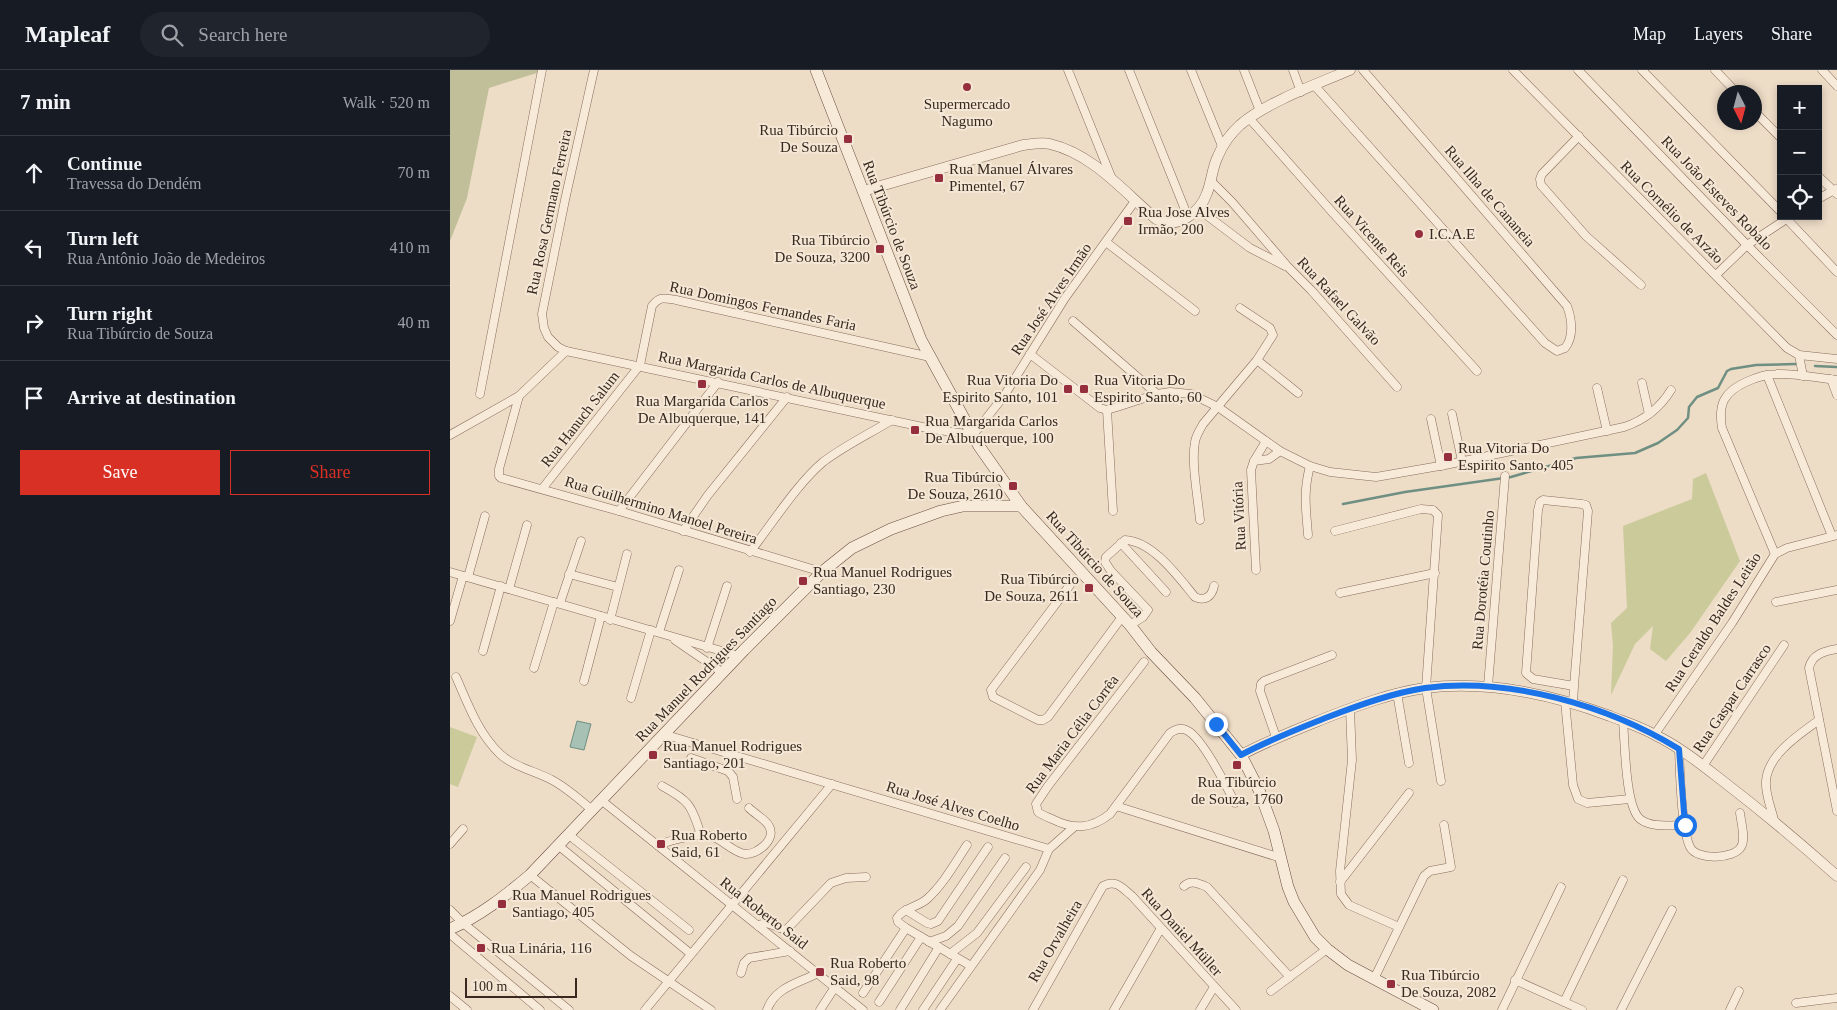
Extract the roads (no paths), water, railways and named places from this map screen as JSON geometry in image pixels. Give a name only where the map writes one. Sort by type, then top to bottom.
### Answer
[{"type":"main road","name":"Rua Tibúrcio de Souza","points":[[816,70],[930,357],[973,435],[1021,506],[1126,621],[1151,652],[1196,698],[1241,755],[1252,774],[1274,831],[1288,887],[1294,902],[1315,936],[1327,949],[1348,965],[1433,1010]]},
{"type":"main road","name":"Rua Manuel Rodrigues Santiago","points":[[450,929],[497,902],[530,875],[739,656],[822,572],[852,548],[891,529],[941,511],[963,506],[1021,506]]},
{"type":"street","points":[[480,394],[542,70]]},
{"type":"street","name":"Rua Rosa Germano Ferreira","points":[[566,350],[558,347],[548,337],[544,328],[542,314],[594,70]]},
{"type":"street","points":[[1129,70],[1188,217]]},
{"type":"street","points":[[1191,70],[1222,146]]},
{"type":"street","points":[[1244,70],[1260,111]]},
{"type":"street","points":[[1293,70],[1301,92]]},
{"type":"street","points":[[863,191],[1024,145],[1049,143],[1074,153],[1112,179],[1135,202],[1162,222],[1182,222],[1197,208],[1208,192],[1214,165],[1222,146],[1230,135],[1260,111],[1350,70]]},
{"type":"street","name":"Rua Ilha de Cananeia","points":[[1314,86],[1545,343],[1558,351],[1565,348],[1571,332],[1570,314],[1567,306],[1363,70]]},
{"type":"street","name":"Rua Cornélio de Arzão","points":[[1513,70],[1787,348],[1798,354]]},
{"type":"street","name":"Rua João Esteves Robalo","points":[[1578,70],[1837,335]]},
{"type":"street","name":"Rua João Esteves Robalo","points":[[1642,70],[1777,208]]},
{"type":"street","points":[[1714,70],[1729,85]]},
{"type":"street","points":[[1822,70],[1837,86]]},
{"type":"street","points":[[1070,71],[1112,179]]},
{"type":"street","name":"Rua Vicente Reis","points":[[1249,118],[1477,370]]},
{"type":"street","points":[[1762,119],[1777,134]]},
{"type":"street","points":[[1579,136],[1542,174],[1540,179],[1541,185],[1586,236],[1641,285]]},
{"type":"street","points":[[1822,179],[1836,191],[1822,197]]},
{"type":"street","name":"Rua Rafael Galvão","points":[[1210,180],[1261,234],[1289,268],[1311,290],[1397,387]]},
{"type":"street","name":"Rua José Alves Irmão","points":[[973,435],[1004,396],[1065,298],[1135,202]]},
{"type":"street","points":[[1197,208],[1250,248],[1289,268]]},
{"type":"street","points":[[1716,275],[1747,245],[1784,220]]},
{"type":"street","points":[[1791,220],[1837,272]]},
{"type":"street","points":[[1250,248],[1261,234]]},
{"type":"street","points":[[1106,242],[1195,312]]},
{"type":"street","name":"Rua Domingos Fernandes Faria","points":[[640,365],[652,306],[657,300],[664,298],[930,357]]},
{"type":"street","points":[[1200,520],[1194,443],[1196,435],[1271,341],[1272,332],[1270,328],[1240,308]]},
{"type":"street","points":[[1073,322],[1157,394]]},
{"type":"street","points":[[450,435],[520,396],[566,350]]},
{"type":"street","name":"Rua Margarida Carlos de Albuquerque","points":[[566,350],[932,429],[973,435]]},
{"type":"street","points":[[1030,354],[1100,408],[1107,410],[1157,394],[1170,392],[1185,393],[1218,407],[1280,451],[1310,466],[1330,472],[1376,478],[1607,431],[1636,423],[1661,404],[1671,390]]},
{"type":"street","points":[[1803,376],[1798,354],[1837,359]]},
{"type":"street","points":[[1257,360],[1298,393]]},
{"type":"street","name":"Rua Hanuch Salum","points":[[542,490],[640,365]]},
{"type":"street","points":[[1775,554],[1726,438],[1721,419],[1723,402],[1732,389],[1753,378],[1782,374],[1834,380],[1837,395]]},
{"type":"street","points":[[1767,375],[1834,536]]},
{"type":"street","points":[[619,510],[718,382]]},
{"type":"street","points":[[1642,383],[1649,414]]},
{"type":"street","points":[[1597,388],[1607,431]]},
{"type":"street","name":"Rua Guilhermino Manoel Pereira","points":[[520,396],[499,469],[499,476],[501,478],[619,510],[750,552],[822,572]]},
{"type":"street","points":[[683,531],[708,495],[788,398]]},
{"type":"street","points":[[1107,410],[1113,511]]},
{"type":"street","points":[[1452,414],[1462,461]]},
{"type":"street","points":[[1431,419],[1441,466]]},
{"type":"street","points":[[750,552],[806,480],[822,463],[892,420]]},
{"type":"street","name":"Rua Vitória","points":[[1256,570],[1251,470],[1266,441]]},
{"type":"street","name":"Rua Vitória","points":[[1254,461],[1269,459],[1280,451]]},
{"type":"street","points":[[1308,535],[1305,486],[1310,466]]},
{"type":"street","name":"Rua Dorotéia Coutinho","points":[[1488,686],[1505,476]]},
{"type":"street","points":[[1574,686],[1533,679],[1526,674],[1538,510],[1540,502],[1543,500],[1582,504],[1586,506],[1588,511],[1574,686],[1569,702],[1573,785],[1578,799],[1587,803],[1630,799]]},
{"type":"street","points":[[1335,531],[1421,509],[1433,510],[1439,518],[1426,688],[1441,781]]},
{"type":"street","points":[[450,621],[485,516]]},
{"type":"street","points":[[509,589],[527,525]]},
{"type":"street","name":"Rua Geraldo Baldes Leitão","points":[[1655,734],[1732,622],[1775,554],[1787,548],[1834,536]]},
{"type":"street","points":[[1070,585],[991,690],[993,697],[1038,720],[1048,717],[1126,621],[1143,617],[1148,610],[1107,566],[1106,557],[1121,543],[1126,540],[1134,541],[1156,554],[1200,600],[1207,598],[1214,586]]},
{"type":"street","points":[[534,668],[580,541]]},
{"type":"street","points":[[1121,543],[1166,592]]},
{"type":"street","points":[[610,620],[627,554]]},
{"type":"street","points":[[631,698],[679,570]]},
{"type":"street","points":[[450,572],[739,656]]},
{"type":"street","points":[[1340,593],[1435,573]]},
{"type":"street","points":[[569,574],[618,587]]},
{"type":"street","points":[[483,651],[501,586]]},
{"type":"street","points":[[707,648],[727,586]]},
{"type":"street","points":[[1776,602],[1837,590]]},
{"type":"street","points":[[584,681],[601,616]]},
{"type":"street","points":[[668,635],[723,673]]},
{"type":"street","name":"Rua Gaspar Carrasco","points":[[1703,766],[1784,645]]},
{"type":"street","points":[[1837,649],[1819,654],[1810,664],[1812,685],[1837,811]]},
{"type":"street","points":[[1276,737],[1260,691],[1261,684],[1332,655]]},
{"type":"street","name":"Rua Maria Célia Corrêa","points":[[1074,827],[1040,814],[1036,804],[1144,662]]},
{"type":"street","points":[[456,677],[475,720],[500,754],[515,764],[550,778],[592,810]]},
{"type":"street","points":[[1241,755],[1276,737],[1397,693],[1426,688],[1488,686],[1530,693],[1569,702],[1655,734],[1703,766],[1774,820],[1837,876]]},
{"type":"street","points":[[1397,693],[1409,762]]},
{"type":"street","points":[[1350,709],[1352,760],[1340,882],[1342,898],[1349,905],[1399,927]]},
{"type":"street","points":[[1774,820],[1766,788],[1769,770],[1774,760],[1786,747],[1819,720]]},
{"type":"street","points":[[1623,721],[1630,799],[1634,812],[1639,819],[1645,822],[1685,825]]},
{"type":"street","points":[[940,1010],[1040,870],[1049,849],[1074,827],[1093,825],[1110,814],[1170,733],[1181,729],[1190,732],[1217,769],[1235,803]]},
{"type":"street","name":"Rua José Alves Coelho","points":[[663,734],[1049,849]]},
{"type":"street","points":[[1679,749],[1685,825],[1689,846],[1696,853],[1709,857],[1730,854],[1739,850],[1743,843],[1740,813]]},
{"type":"street","points":[[728,771],[734,755]]},
{"type":"street","points":[[691,758],[728,771],[733,777],[737,799]]},
{"type":"street","points":[[645,1010],[832,784]]},
{"type":"street","points":[[662,786],[679,795],[692,808],[701,835]]},
{"type":"street","points":[[1340,882],[1409,793]]},
{"type":"street","name":"Rua Roberto Said","points":[[601,800],[863,1010]]},
{"type":"street","points":[[1116,806],[1281,858]]},
{"type":"street","points":[[657,846],[678,839],[701,835],[713,837],[741,853],[758,851],[767,842],[770,831],[769,826],[749,808]]},
{"type":"street","points":[[1374,979],[1426,873],[1450,867],[1444,825]]},
{"type":"street","points":[[450,844],[463,829]]},
{"type":"street","points":[[569,835],[689,930]]},
{"type":"street","points":[[967,845],[932,894],[924,902],[906,910],[897,918],[898,922],[906,928],[971,966]]},
{"type":"street","points":[[559,846],[691,954]]},
{"type":"street","points":[[906,910],[927,923],[931,924],[938,920],[988,847]]},
{"type":"street","points":[[929,942],[946,936],[958,926],[1005,858]]},
{"type":"street","points":[[950,954],[977,933],[1026,867]]},
{"type":"street","points":[[530,875],[631,956],[711,1010]]},
{"type":"street","points":[[758,926],[761,923],[768,923],[786,930],[831,883],[846,878],[866,876]]},
{"type":"street","points":[[1564,1002],[1623,880]]},
{"type":"street","name":"Rua Daniel Müller","points":[[1103,886],[1112,882],[1118,884],[1132,896],[1236,1010]]},
{"type":"street","points":[[1184,886],[1193,882],[1207,887],[1290,977]]},
{"type":"street","name":"Rua Orvalheira","points":[[1033,1010],[1103,886]]},
{"type":"street","points":[[1502,1010],[1561,887]]},
{"type":"street","points":[[450,910],[463,923],[569,1010]]},
{"type":"street","points":[[1621,1010],[1672,910]]},
{"type":"street","points":[[863,992],[906,928]]},
{"type":"street","points":[[1114,1010],[1161,928]]},
{"type":"street","points":[[450,934],[540,1010]]},
{"type":"street","points":[[879,1002],[922,937]]},
{"type":"street","points":[[900,1010],[939,948]]},
{"type":"street","points":[[1271,991],[1327,949]]},
{"type":"street","points":[[742,973],[744,963],[749,958],[790,951]]},
{"type":"street","points":[[922,1010],[957,959]]},
{"type":"street","points":[[767,1010],[769,1003],[782,989],[818,973]]},
{"type":"street","points":[[1515,980],[1582,1010]]},
{"type":"street","points":[[820,1010],[835,987]]},
{"type":"street","points":[[1200,1010],[1214,987]]},
{"type":"street","points":[[1732,1009],[1739,991]]},
{"type":"street","points":[[450,996],[467,1010]]},
{"type":"street","points":[[1796,1003],[1837,998]]},
{"type":"waterway","points":[[1343,504],[1405,492],[1511,477],[1576,458],[1635,453],[1658,443],[1677,430],[1688,418],[1689,407],[1697,397],[1718,388],[1727,371],[1756,365],[1796,364]]},
{"type":"waterway","points":[[1815,366],[1837,367]]},
{"type":"place","name":"Supermercado Nagumo","points":[[967,87]]},
{"type":"place","name":"Rua Tibúrcio De Souza","points":[[848,139]]},
{"type":"place","name":"Rua Manuel Álvares Pimentel, 67","points":[[939,178]]},
{"type":"place","name":"Rua Jose Alves Irmão, 200","points":[[1128,221]]},
{"type":"place","name":"I.C.A.E","points":[[1419,234]]},
{"type":"place","name":"Rua Tibúrcio De Souza, 3200","points":[[880,249]]},
{"type":"place","name":"Rua Margarida Carlos De Albuquerque, 141","points":[[702,384]]},
{"type":"place","name":"Rua Vitoria Do Espirito Santo, 101","points":[[1068,389]]},
{"type":"place","name":"Rua Vitoria Do Espirito Santo, 60","points":[[1084,389]]},
{"type":"place","name":"Rua Margarida Carlos De Albuquerque, 100","points":[[915,430]]},
{"type":"place","name":"Rua Vitoria Do Espirito Santo, 405","points":[[1448,457]]},
{"type":"place","name":"Rua Tibúrcio De Souza, 2610","points":[[1013,486]]},
{"type":"place","name":"Rua Manuel Rodrigues Santiago, 230","points":[[803,581]]},
{"type":"place","name":"Rua Tibúrcio De Souza, 2611","points":[[1089,588]]},
{"type":"place","name":"Rua Manuel Rodrigues Santiago, 201","points":[[653,755]]},
{"type":"place","name":"Rua Tibúrcio de Souza, 1760","points":[[1237,765]]},
{"type":"place","name":"Rua Roberto Said, 61","points":[[661,844]]},
{"type":"place","name":"Rua Manuel Rodrigues Santiago, 405","points":[[502,904]]},
{"type":"place","name":"Rua Linária, 116","points":[[481,948]]},
{"type":"place","name":"Rua Roberto Said, 98","points":[[820,972]]},
{"type":"place","name":"Rua Tibúrcio De Souza, 2082","points":[[1391,984]]}]
